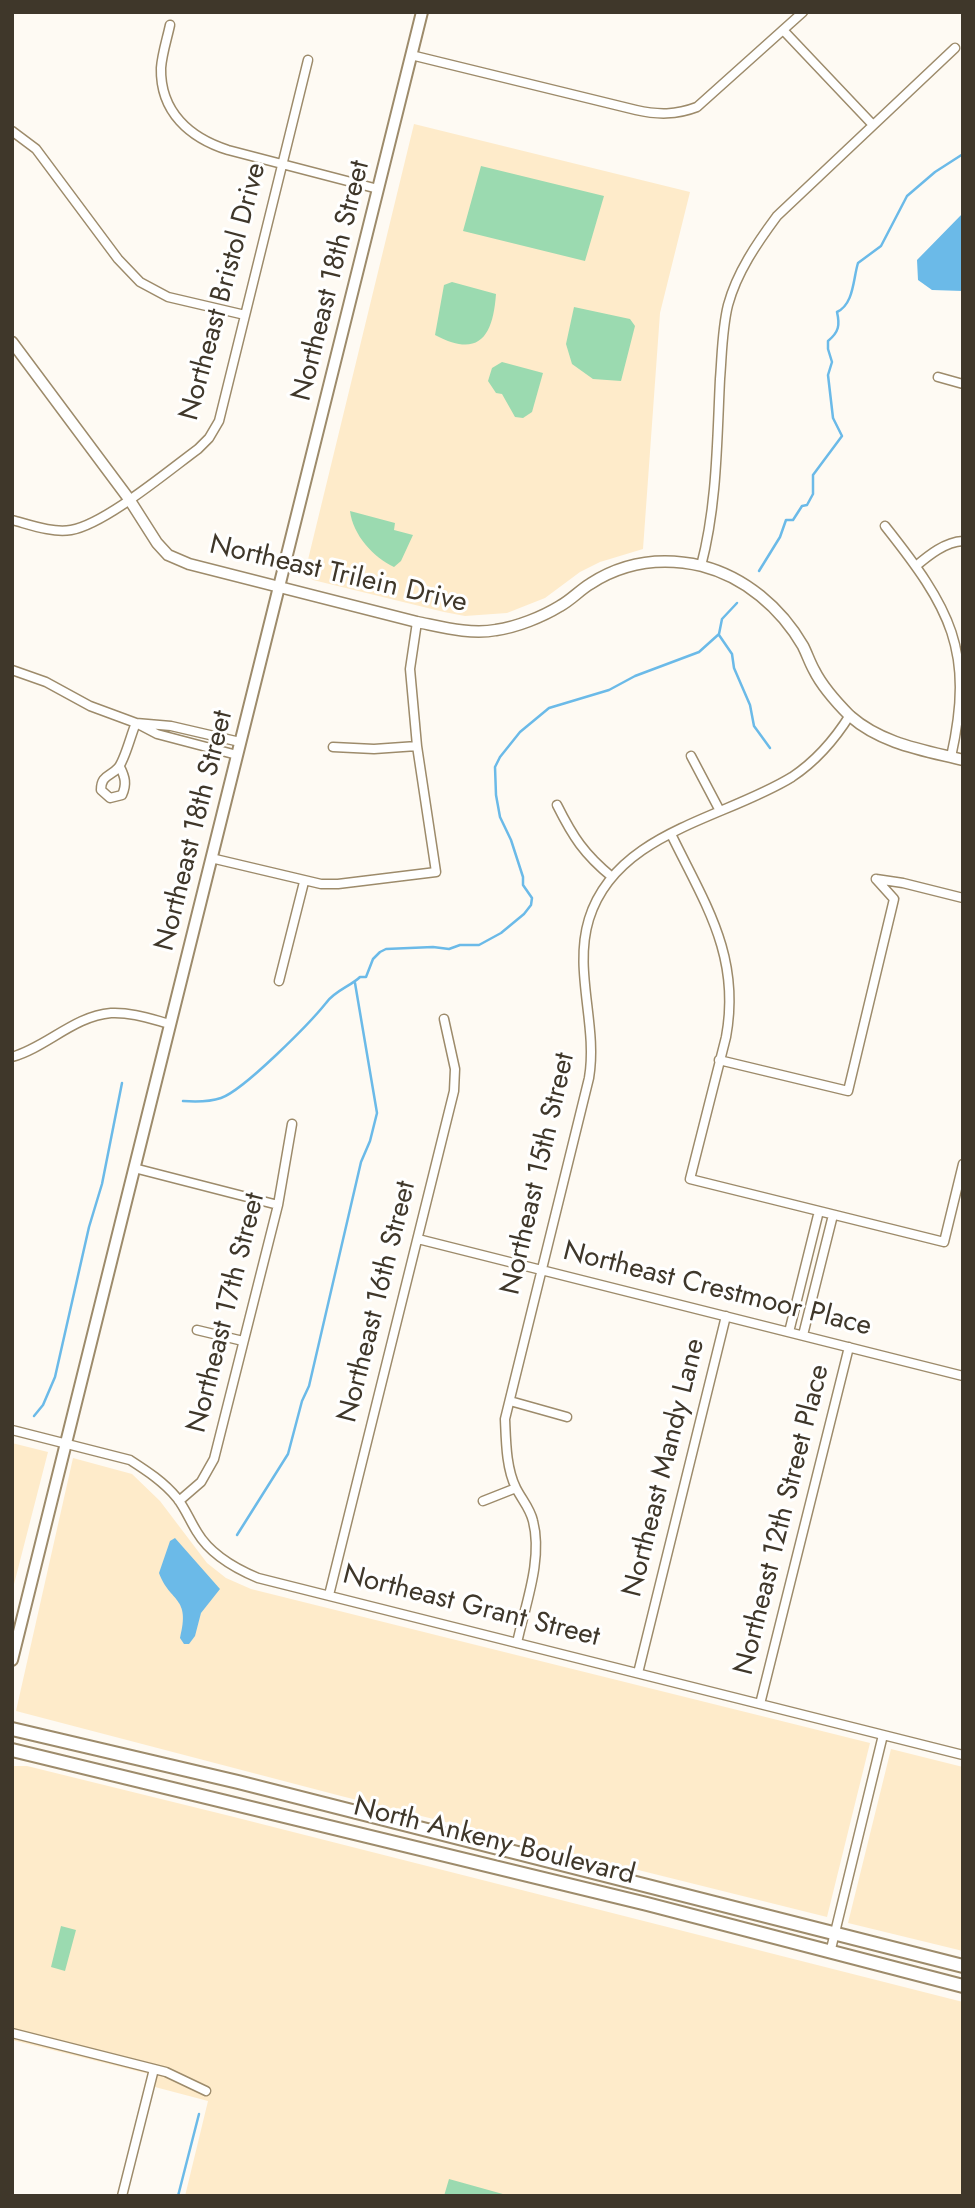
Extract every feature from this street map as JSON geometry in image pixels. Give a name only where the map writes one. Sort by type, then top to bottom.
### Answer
[{"type":"main road","name":"Northeast 18th Street","points":[[12,1660],[422,12]]},
{"type":"main road","name":"North Ankeny Boulevard","points":[[12,1729],[238,1782],[963,1966]]},
{"type":"main road","name":"North Ankeny Boulevard","points":[[12,1750],[647,1904],[963,1986]]},
{"type":"street","points":[[411,55],[652,114],[682,113],[697,107],[803,12]]},
{"type":"street","points":[[170,25],[161,66],[162,86],[172,111],[193,135],[206,143],[378,189]]},
{"type":"street","points":[[783,30],[873,125]]},
{"type":"street","points":[[701,566],[710,531],[722,341],[732,295],[757,243],[777,216],[955,48]]},
{"type":"street","name":"Northeast Bristol Drive","points":[[12,520],[56,530],[71,530],[109,513],[198,449],[209,438],[219,421],[308,60]]},
{"type":"street","points":[[12,131],[41,155],[118,259],[140,282],[168,297],[245,315]]},
{"type":"street","name":"Northeast Trilein Drive","points":[[12,342],[129,499],[156,543],[168,555],[189,564],[417,622],[455,629],[495,631],[536,618],[562,605],[588,585],[629,565],[651,562],[701,566],[735,578],[762,596],[789,625],[804,648],[814,672],[850,715],[897,743],[963,760]]},
{"type":"street","points":[[938,376],[963,384]]},
{"type":"street","points":[[885,526],[937,598],[953,631],[961,666],[962,696],[951,757]]},
{"type":"street","points":[[916,566],[932,553],[963,541]]},
{"type":"street","points":[[211,858],[304,882],[338,884],[436,872],[417,746],[410,669],[417,622]]},
{"type":"street","points":[[12,670],[46,682],[116,718],[136,723],[175,726],[240,742]]},
{"type":"street","name":"Northeast 15th Street","points":[[517,1643],[536,1560],[536,1545],[534,1523],[527,1503],[516,1488],[506,1445],[505,1419],[591,1067],[591,1037],[584,971],[586,933],[596,902],[612,877],[640,852],[671,834],[795,775],[817,758],[850,715]]},
{"type":"street","points":[[136,723],[157,734],[237,755]]},
{"type":"street","points":[[120,766],[136,723]]},
{"type":"street","points":[[333,747],[374,749],[417,746]]},
{"type":"street","points":[[691,756],[720,811]]},
{"type":"street","points":[[557,805],[577,843],[587,856],[612,877]]},
{"type":"street","points":[[671,834],[714,924],[727,960],[730,988],[730,1018],[690,1179],[944,1241],[963,1164]]},
{"type":"street","points":[[894,899],[876,879],[963,898]]},
{"type":"street","points":[[279,981],[304,882]]},
{"type":"street","points":[[719,1060],[848,1091],[894,899],[903,883]]},
{"type":"street","points":[[12,1057],[36,1048],[73,1026],[97,1016],[125,1013],[170,1024]]},
{"type":"street","name":"Northeast 16th Street","points":[[329,1595],[454,1091],[455,1069],[444,1019]]},
{"type":"street","name":"Northeast 17th Street","points":[[179,1501],[201,1482],[214,1459],[278,1205],[292,1124]]},
{"type":"street","points":[[134,1168],[278,1205]]},
{"type":"street","points":[[789,1332],[819,1211]]},
{"type":"street","points":[[803,1335],[833,1215]]},
{"type":"street","name":"Northeast Crestmoor Place","points":[[418,1239],[963,1376]]},
{"type":"street","name":"Northeast Mandy Lane","points":[[638,1673],[726,1316]]},
{"type":"street","points":[[197,1330],[243,1341]]},
{"type":"street","name":"Northeast 12th Street Place","points":[[760,1704],[849,1347]]},
{"type":"street","points":[[510,1401],[567,1417]]},
{"type":"street","name":"Northeast Grant Street","points":[[12,1430],[130,1460],[156,1477],[179,1501],[205,1544],[234,1567],[258,1578],[963,1755]]},
{"type":"street","points":[[483,1501],[516,1488]]},
{"type":"street","points":[[830,1953],[883,1735]]},
{"type":"street","points":[[13,2035],[154,2068],[206,2091]]},
{"type":"street","points":[[122,2196],[154,2068]]},
{"type":"shaded area","points":[[414,124],[690,192],[660,313],[643,549],[600,562],[580,572],[545,598],[507,613],[465,616],[444,612],[313,580],[305,572]]},
{"type":"shaded area","points":[[12,1443],[48,1452],[12,1592]]},
{"type":"shaded area","points":[[73,1458],[132,1474],[160,1501],[207,1563],[226,1578],[251,1589],[870,1743],[827,1917],[341,1796],[16,1711]]},
{"type":"shaded area","points":[[891,1749],[963,1767],[963,1951],[848,1923]]},
{"type":"shaded area","points":[[12,1766],[27,1766],[230,1816],[963,2002],[963,2196],[185,2196],[208,2101],[155,2087],[157,2076],[12,2040]]},
{"type":"green space","points":[[481,166],[604,196],[585,261],[463,231]]},
{"type":"green space","points":[[452,282],[496,294],[492,321],[481,339],[473,343],[450,342],[435,335],[444,285]]},
{"type":"green space","points":[[574,307],[630,319],[635,326],[621,381],[593,379],[572,364],[566,344]]},
{"type":"green space","points":[[502,362],[543,373],[532,412],[523,418],[515,417],[502,394],[496,393],[488,381],[492,368]]},
{"type":"green space","points":[[350,511],[395,523],[394,530],[413,535],[401,561],[394,567],[372,551],[355,528]]},
{"type":"green space","points":[[61,1926],[76,1930],[65,1971],[51,1967]]},
{"type":"green space","points":[[449,2179],[510,2196],[444,2196]]},
{"type":"water","points":[[963,213],[963,291],[932,290],[918,280],[917,260]]},
{"type":"water","points":[[175,1538],[220,1589],[201,1613],[195,1636],[189,1644],[184,1644],[180,1638],[183,1624],[181,1607],[159,1573],[170,1541]]},
{"type":"waterway","points":[[759,571],[780,537],[786,520],[793,520],[802,506],[807,505],[813,494],[813,475],[842,436],[833,418],[828,375],[832,362],[828,341],[838,328],[837,312],[850,297],[858,263],[881,246],[907,196],[935,172],[963,154]]},
{"type":"waterway","points":[[183,1101],[221,1098],[245,1083],[292,1040],[333,995],[360,977],[366,977],[373,959],[380,952],[386,949],[449,949],[460,945],[479,945],[501,933],[524,914],[531,905],[532,898],[523,885],[511,840],[500,817],[495,767],[500,757],[520,732],[549,708],[609,690],[635,676],[699,652],[719,634],[722,619],[737,603]]},
{"type":"waterway","points":[[719,635],[732,654],[734,668],[750,705],[754,726],[770,748]]},
{"type":"waterway","points":[[237,1535],[288,1454],[302,1401],[309,1386],[361,1162],[377,1113],[355,983]]},
{"type":"waterway","points":[[34,1416],[43,1405],[55,1377],[89,1227],[102,1184],[122,1083]]},
{"type":"waterway","points":[[178,2196],[199,2114]]}]
